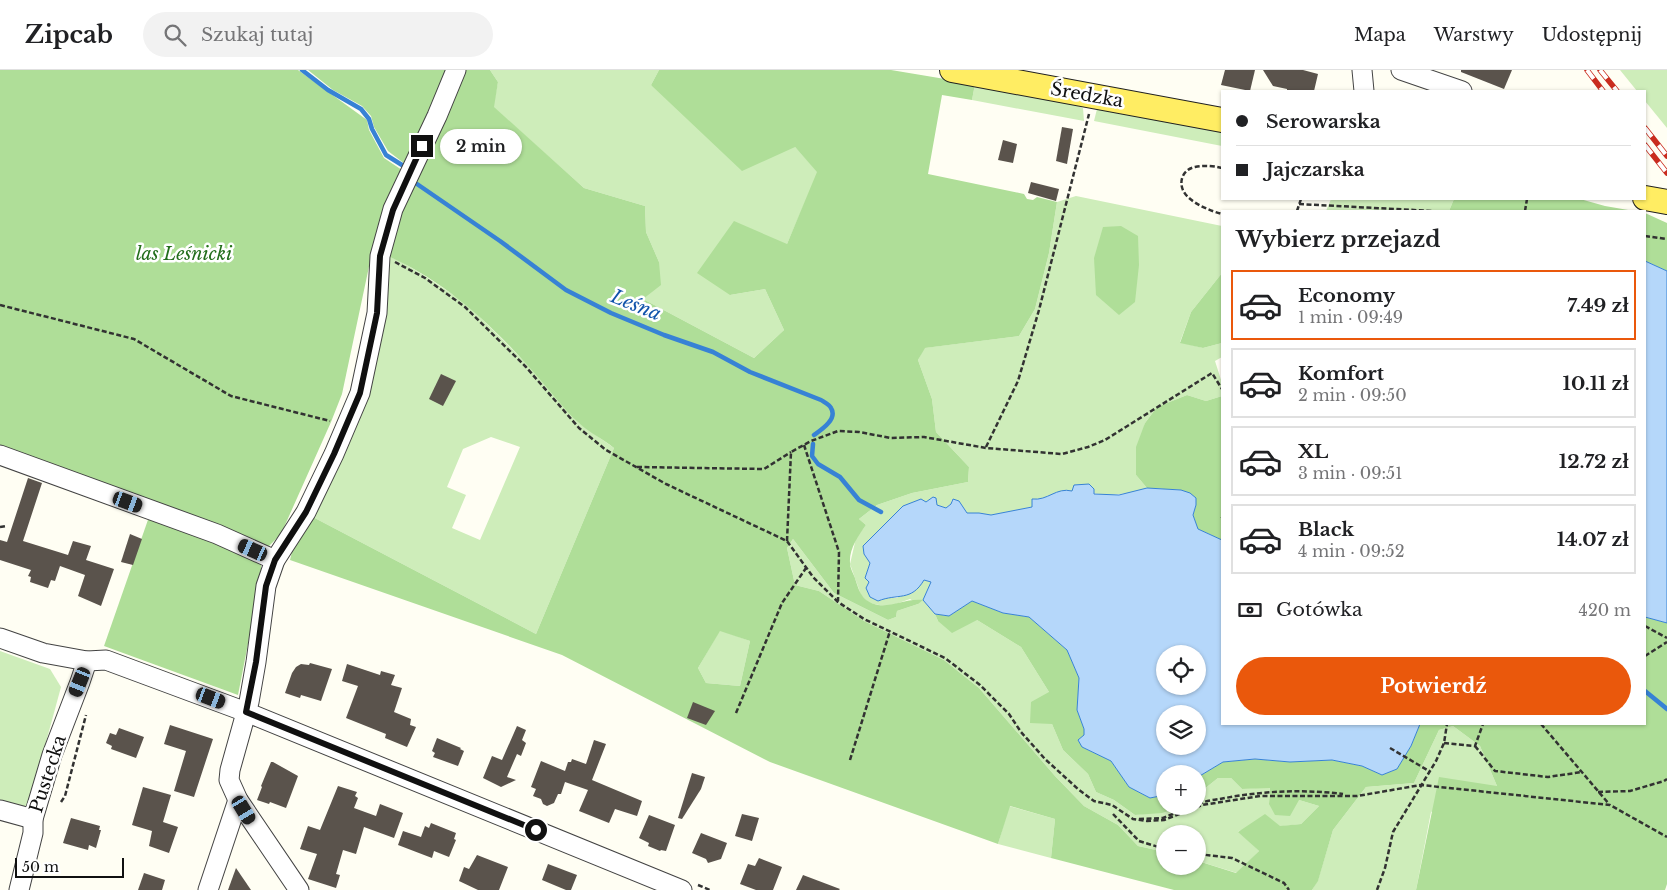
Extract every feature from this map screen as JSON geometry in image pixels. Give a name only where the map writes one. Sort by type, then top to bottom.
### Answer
[{"type":"main road","name":"Średzka","points":[[952,70],[1221,120]]},
{"type":"main road","points":[[1646,198],[1667,202]]},
{"type":"street","points":[[299,890],[238,800],[229,780],[230,770],[246,712],[256,662],[266,586],[275,560],[306,512],[360,393],[377,313],[380,256],[393,210],[437,116],[456,70]]},
{"type":"street","points":[[1362,70],[1364,90]]},
{"type":"street","points":[[1401,70],[1459,90]]},
{"type":"street","points":[[0,455],[217,534],[275,560]]},
{"type":"street","points":[[0,638],[43,654],[87,661],[106,660],[246,712],[682,890]]},
{"type":"street","name":"Pustecka","points":[[19,890],[33,833],[33,819],[52,755],[87,661]]},
{"type":"street","points":[[208,890],[238,800]]},
{"type":"street","points":[[0,810],[33,819]]},
{"type":"path","points":[[986,448],[1018,381],[1039,310],[1094,96]]},
{"type":"path","points":[[1221,168],[1195,167],[1186,171],[1181,180],[1182,188],[1188,197],[1212,211],[1221,214]]},
{"type":"path","points":[[1297,210],[1301,200]]},
{"type":"path","points":[[1299,204],[1414,210]]},
{"type":"path","points":[[1646,236],[1667,239]]},
{"type":"path","points":[[380,256],[400,264],[424,278],[465,307],[526,367],[578,428],[606,450],[666,484],[788,540],[813,577],[838,602],[864,619],[945,658],[980,685],[1008,714],[1045,759],[1078,789],[1094,801],[1112,805],[1133,819],[1147,821],[1164,820],[1202,805],[1260,796],[1357,796],[1421,785],[1610,805]]},
{"type":"path","points":[[0,305],[134,339],[231,396],[331,422],[345,428]]},
{"type":"path","points":[[636,467],[764,468],[811,441],[838,431],[860,432],[892,438],[924,436],[986,448],[1062,454],[1088,448],[1105,440],[1212,373],[1221,387]]},
{"type":"path","points":[[804,445],[839,552],[838,602]]},
{"type":"path","points":[[788,540],[791,452]]},
{"type":"path","points":[[0,528],[6,526]]},
{"type":"path","points":[[736,713],[782,603],[806,568]]},
{"type":"path","points":[[1646,627],[1667,640],[1646,655]]},
{"type":"path","points":[[850,760],[890,631]]},
{"type":"path","points":[[61,802],[65,796],[87,712]]},
{"type":"path","points":[[1377,890],[1385,868],[1393,832],[1444,743],[1447,725]]},
{"type":"path","points":[[1474,746],[1483,725]]},
{"type":"path","points":[[1542,725],[1610,805],[1667,837]]},
{"type":"path","points":[[1444,743],[1474,746],[1495,771],[1548,777],[1582,772]]},
{"type":"path","points":[[1390,748],[1429,771]]},
{"type":"path","points":[[1598,792],[1630,791],[1667,779]]},
{"type":"path","points":[[1206,802],[1260,793],[1326,792],[1357,796]]},
{"type":"path","points":[[1118,809],[1120,820]]},
{"type":"path","points":[[1113,814],[1139,841],[1156,846]]},
{"type":"path","points":[[1133,819],[1163,818],[1170,815]]},
{"type":"path","points":[[1206,855],[1232,858],[1284,883],[1289,890]]},
{"type":"green space","name":"las Leśnicki","points":[[0,70],[298,70],[367,120],[369,130],[384,158],[402,170],[374,243],[342,394],[281,534],[268,547],[0,452]]},
{"type":"green space","points":[[308,70],[447,70],[405,164],[388,151],[374,127],[371,116],[362,106],[333,90]]},
{"type":"green space","points":[[463,70],[490,70],[498,82],[494,107],[584,188],[645,206],[646,232],[659,262],[661,285],[643,299],[754,358],[784,330],[765,289],[730,295],[697,273],[734,221],[787,244],[817,172],[795,147],[742,171],[651,85],[659,70],[891,70],[975,84],[972,100],[942,95],[928,174],[1024,194],[1027,199],[1033,200],[1037,197],[1057,202],[1049,253],[1035,309],[1019,336],[925,348],[918,360],[932,399],[936,432],[969,467],[968,482],[912,493],[877,505],[859,519],[866,525],[857,538],[850,563],[860,591],[865,599],[873,604],[889,605],[911,600],[923,600],[918,604],[897,611],[896,617],[888,620],[834,593],[793,539],[787,548],[795,585],[819,591],[864,621],[944,660],[979,688],[1055,776],[1084,806],[1118,825],[1138,846],[1156,850],[1156,875],[1206,875],[1206,864],[1236,873],[1259,851],[1238,832],[1265,814],[1280,826],[1301,824],[1319,806],[1299,800],[1290,816],[1275,815],[1269,804],[1270,788],[1242,789],[1231,778],[1218,778],[1206,788],[1206,772],[1223,762],[1255,759],[1290,762],[1332,760],[1362,766],[1382,775],[1397,769],[1411,746],[1420,725],[1646,725],[1646,617],[1667,623],[1667,884],[1665,890],[1416,890],[1439,777],[1497,786],[1480,746],[1453,726],[1439,730],[1414,783],[1366,787],[1333,830],[1318,881],[1312,890],[1174,890],[1051,858],[1055,819],[1010,806],[998,844],[770,762],[562,655],[290,560],[296,535],[309,515],[536,634],[614,448],[574,418],[513,350],[480,317],[425,275],[383,254]],"holes":[[[720,631],[750,641],[740,686],[706,683],[698,668]]]},
{"type":"green space","points":[[490,70],[659,70],[651,85],[795,147],[818,172],[787,244],[730,295],[765,289],[784,330],[754,358],[643,299],[659,262],[646,232],[645,206],[584,188],[493,107],[498,82]]},
{"type":"green space","points":[[1620,70],[1667,70],[1667,128],[1646,102],[1646,90],[1636,90]]},
{"type":"green space","points":[[975,84],[1072,104],[1083,108],[1084,121],[972,100]]},
{"type":"green space","points":[[1097,109],[1221,131],[1221,146],[1094,121]]},
{"type":"green space","points":[[1076,196],[1221,226],[1221,274],[1191,312],[1180,342],[1203,348],[1221,343],[1221,358],[1215,361],[1221,380],[1221,396],[1206,401],[1187,395],[1157,407],[1145,423],[1136,475],[1147,488],[1130,493],[1110,495],[1072,491],[1039,500],[1032,499],[1032,507],[991,515],[967,513],[959,501],[952,499],[951,504],[946,508],[937,505],[933,497],[926,502],[903,506],[863,546],[864,554],[870,563],[865,578],[870,582],[878,601],[887,597],[897,598],[923,580],[931,582],[923,600],[935,614],[938,621],[977,620],[1021,647],[1049,692],[1052,724],[1063,750],[1088,774],[1096,792],[1114,800],[1135,815],[1156,812],[1156,815],[1206,815],[1206,788],[1218,778],[1231,778],[1242,789],[1270,787],[1269,804],[1299,800],[1319,806],[1301,824],[1238,831],[1259,851],[1237,873],[1206,863],[1206,825],[1156,825],[1156,850],[1138,846],[1118,825],[1084,806],[1055,776],[979,688],[944,660],[864,621],[819,591],[795,585],[787,548],[793,539],[834,593],[888,620],[896,617],[897,611],[918,604],[910,599],[893,605],[869,603],[861,595],[850,564],[856,538],[866,525],[859,519],[877,505],[912,493],[968,482],[969,467],[936,432],[932,399],[918,360],[924,348],[1019,336],[1035,309],[1049,253],[1057,202]]},
{"type":"green space","points":[[1331,200],[1454,200],[1449,210],[1326,210]]},
{"type":"green space","points":[[1454,200],[1584,200],[1628,210],[1449,210]]},
{"type":"green space","points":[[1646,213],[1667,223],[1667,271],[1646,261]]},
{"type":"green space","points":[[1121,226],[1138,236],[1139,265],[1135,302],[1119,315],[1096,295],[1094,258],[1103,227]]},
{"type":"green space","points":[[383,254],[400,261],[467,304],[528,365],[579,423],[614,448],[536,634],[309,515],[331,477]],"holes":[[[491,437],[520,447],[480,540],[452,528],[466,495],[447,487],[463,449]]]},
{"type":"green space","points":[[1221,274],[1221,343],[1203,348],[1180,343],[1191,312]]},
{"type":"green space","points":[[1187,395],[1206,401],[1221,396],[1221,540],[1198,529],[1193,515],[1196,505],[1181,490],[1147,488],[1136,475],[1136,447],[1145,423],[1157,407]]},
{"type":"green space","points":[[150,514],[261,555],[261,577],[238,695],[104,646]]},
{"type":"green space","points":[[972,601],[1003,613],[1029,617],[1067,650],[1079,678],[1077,710],[1084,729],[1084,735],[1078,740],[1082,747],[1111,761],[1129,787],[1150,798],[1156,797],[1156,813],[1135,815],[1114,800],[1096,792],[1088,774],[1063,750],[1052,724],[1030,723],[1031,702],[1049,692],[1021,647],[977,620],[952,633],[938,621],[935,614],[949,616]]},
{"type":"green space","points":[[720,630],[750,641],[740,686],[706,683],[698,668]]},
{"type":"green space","points":[[0,651],[50,669],[61,687],[27,812],[0,804]]},
{"type":"green space","points":[[1453,726],[1480,746],[1497,786],[1431,812],[1416,890],[1312,890],[1318,880],[1333,830],[1366,787],[1414,783],[1439,730]]},
{"type":"green space","points":[[1009,806],[1055,819],[1051,858],[998,844]]},
{"type":"water","points":[[1646,261],[1667,271],[1667,623],[1646,617]]},
{"type":"water","points":[[1089,484],[1094,489],[1094,494],[1119,495],[1147,488],[1181,490],[1190,493],[1196,498],[1193,515],[1198,529],[1221,540],[1221,725],[1420,725],[1411,746],[1397,769],[1382,775],[1362,766],[1332,760],[1290,762],[1255,759],[1223,762],[1206,772],[1206,765],[1156,765],[1156,797],[1150,798],[1129,787],[1111,761],[1082,747],[1078,740],[1084,735],[1084,729],[1077,710],[1079,678],[1067,650],[1029,617],[1003,613],[972,601],[949,616],[935,614],[923,600],[931,582],[924,580],[914,591],[904,596],[878,601],[870,597],[866,588],[869,582],[865,578],[870,563],[864,554],[863,546],[903,506],[921,499],[926,502],[933,497],[936,498],[937,505],[946,508],[953,499],[959,501],[967,513],[991,515],[1032,507],[1032,499],[1043,498],[1066,490],[1072,491],[1074,485]]},
{"type":"building","points":[[1225,70],[1255,70],[1250,90],[1221,85]]},
{"type":"building","points":[[1263,70],[1303,70],[1318,74],[1314,90],[1287,90],[1273,86]]},
{"type":"building","points":[[1461,70],[1512,70],[1504,89],[1461,72]]},
{"type":"building","points":[[1062,127],[1073,129],[1067,164],[1056,161]]},
{"type":"building","points":[[1003,140],[1017,144],[1013,163],[998,160]]},
{"type":"building","points":[[1031,182],[1059,189],[1056,201],[1028,193]]},
{"type":"building","points":[[441,374],[456,381],[443,406],[429,399]]},
{"type":"building","points":[[28,478],[42,483],[23,541],[68,555],[73,541],[91,546],[86,560],[114,569],[101,606],[78,596],[85,575],[60,566],[55,581],[51,580],[48,588],[30,582],[31,577],[28,576],[31,570],[0,560],[0,540],[7,542]]},
{"type":"building","points":[[130,534],[142,539],[133,565],[121,562]]},
{"type":"building","points":[[310,663],[332,669],[321,701],[301,695],[300,698],[285,693],[296,667],[301,664],[309,665]]},
{"type":"building","points":[[347,664],[380,675],[381,671],[395,675],[391,685],[402,688],[394,712],[411,719],[410,725],[416,727],[407,747],[385,738],[386,734],[346,718],[358,686],[342,681]]},
{"type":"building","points":[[693,702],[715,711],[706,725],[687,718]]},
{"type":"building","points":[[170,725],[213,739],[194,797],[174,791],[186,751],[164,744]]},
{"type":"building","points":[[517,726],[526,730],[522,740],[526,743],[521,756],[517,754],[507,777],[516,780],[501,787],[483,778],[492,756],[502,760]]},
{"type":"building","points":[[119,728],[144,737],[136,758],[111,749],[112,746],[106,743],[110,733],[116,735]]},
{"type":"building","points":[[437,738],[464,751],[458,766],[433,757],[435,753],[432,751]]},
{"type":"building","points":[[594,740],[606,744],[592,780],[642,801],[637,816],[615,809],[609,823],[579,811],[588,790],[565,782],[561,794],[558,794],[554,803],[547,806],[543,804],[541,799],[533,796],[536,789],[531,787],[541,761],[565,771],[568,762],[571,762],[572,759],[586,764]]},
{"type":"building","points":[[271,762],[298,776],[286,808],[270,802],[269,804],[257,800]]},
{"type":"building","points":[[692,773],[705,777],[701,789],[682,819],[678,818]]},
{"type":"building","points":[[338,786],[357,792],[355,796],[358,798],[354,808],[376,816],[380,804],[403,813],[394,838],[364,827],[356,854],[343,850],[336,874],[340,875],[336,888],[308,879],[317,854],[300,849],[308,826],[320,830]]},
{"type":"building","points":[[143,787],[171,795],[163,822],[178,827],[169,853],[149,846],[152,831],[132,825]]},
{"type":"building","points":[[742,814],[759,818],[752,841],[735,836]]},
{"type":"building","points":[[649,815],[675,825],[666,851],[660,851],[648,846],[649,843],[639,838]]},
{"type":"building","points":[[71,818],[100,826],[99,830],[101,830],[96,848],[89,845],[88,850],[63,843]]},
{"type":"building","points":[[431,823],[456,833],[454,839],[456,840],[449,857],[434,851],[432,858],[398,845],[403,831],[421,837],[425,826],[429,828]]},
{"type":"building","points":[[701,833],[727,843],[721,859],[708,863],[706,859],[692,853]]},
{"type":"building","points":[[477,855],[508,867],[499,890],[478,890],[459,881],[464,867],[469,869]]},
{"type":"building","points":[[759,858],[782,867],[773,890],[756,890],[740,884],[748,864],[755,866]]},
{"type":"building","points":[[548,864],[577,875],[571,890],[566,890],[542,880]]},
{"type":"building","points":[[236,868],[251,890],[228,890]]},
{"type":"building","points":[[144,873],[165,880],[162,890],[138,890]]},
{"type":"building","points":[[803,875],[840,889],[796,890]]},
{"type":"waterway","name":"Leśna","points":[[302,70],[328,90],[361,109],[369,119],[372,129],[386,155],[402,165]]},
{"type":"waterway","name":"Leśna","points":[[417,184],[500,241],[566,290],[611,313],[664,335],[713,352],[750,372],[821,400],[833,412],[828,424],[814,435]]},
{"type":"waterway","name":"Leśna","points":[[813,444],[812,456],[818,464],[840,477],[859,500],[881,512]]},
{"type":"waterway","name":"Leśna","points":[[1646,692],[1667,709]]},
{"type":"railway","points":[[1587,70],[1602,90]]},
{"type":"railway","points":[[1600,70],[1616,90]]},
{"type":"railway","points":[[1646,129],[1667,156]]},
{"type":"railway","points":[[1646,146],[1667,173]]},
{"type":"route","points":[[422,146],[393,210],[380,256],[377,313],[360,393],[334,454],[306,512],[275,560],[266,586],[256,662],[246,712],[536,830]]}]
